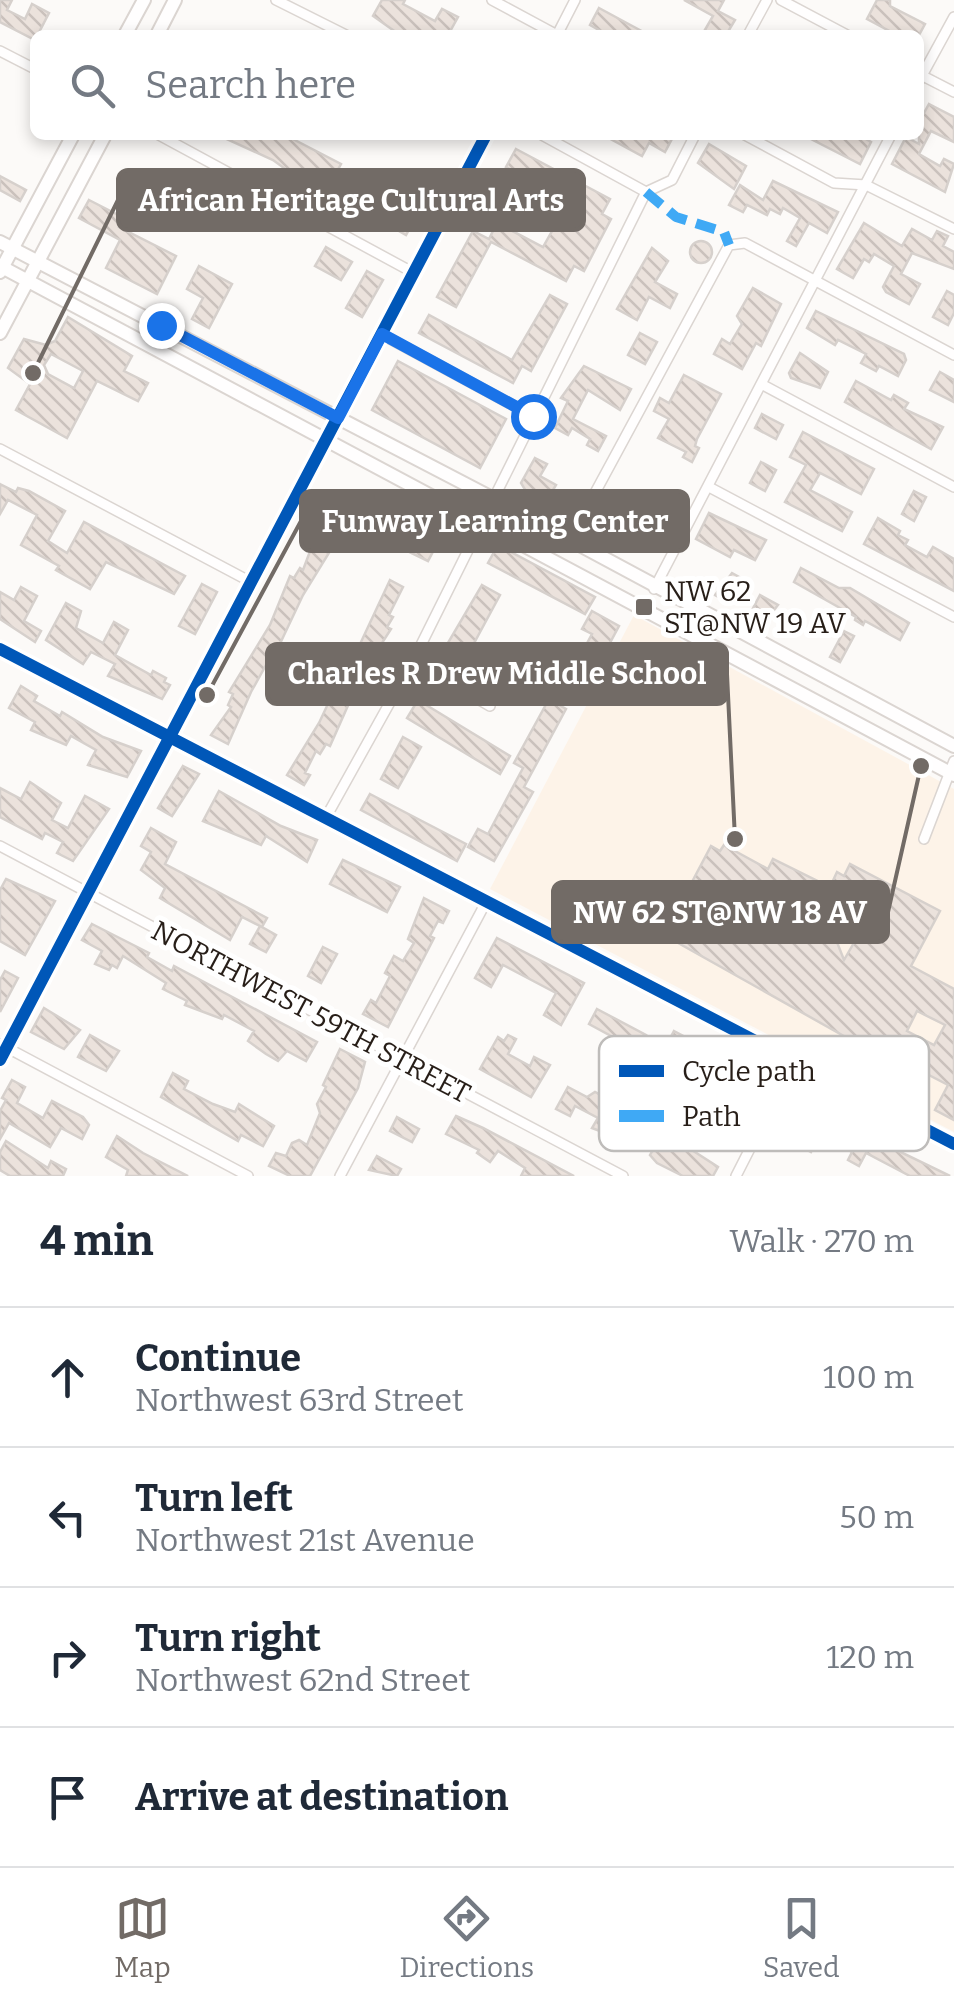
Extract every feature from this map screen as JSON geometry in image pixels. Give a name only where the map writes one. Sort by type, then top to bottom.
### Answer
[{"type":"main road","points":[[129,30],[144,0]]},
{"type":"main road","points":[[160,30],[176,0]]},
{"type":"main road","points":[[70,140],[6,245],[1,269],[952,770]]},
{"type":"main road","points":[[0,333],[101,140]]},
{"type":"main road","points":[[6,245],[494,499],[654,589],[954,746]]},
{"type":"street","points":[[276,0],[336,30]]},
{"type":"street","points":[[492,0],[549,30]]},
{"type":"street","points":[[560,30],[575,0]]},
{"type":"street","points":[[751,30],[767,0]]},
{"type":"street","points":[[781,0],[837,30]]},
{"type":"street","points":[[924,69],[954,17]]},
{"type":"street","points":[[0,51],[30,66]]},
{"type":"street","points":[[924,78],[954,92]]},
{"type":"street","points":[[167,140],[414,272]]},
{"type":"street","points":[[0,1060],[3,1046],[328,440],[483,140]]},
{"type":"street","points":[[551,140],[646,192]]},
{"type":"street","points":[[325,820],[413,661],[646,192],[672,180],[692,140]]},
{"type":"street","points":[[754,140],[834,183],[866,185],[954,230]]},
{"type":"street","points":[[654,589],[888,140]]},
{"type":"street","points":[[569,540],[729,244],[745,243],[954,355]]},
{"type":"street","points":[[382,334],[533,416]]},
{"type":"street","points":[[763,384],[954,488]]},
{"type":"street","points":[[0,449],[250,582]]},
{"type":"street","points":[[708,487],[954,617]]},
{"type":"street","points":[[0,649],[167,740],[739,1036]]},
{"type":"street","points":[[413,661],[490,706]]},
{"type":"street","points":[[924,839],[952,770]]},
{"type":"street","name":"NORTHWEST 59TH STREET","points":[[0,846],[623,1176]]},
{"type":"street","points":[[340,1176],[485,904]]},
{"type":"street","points":[[3,1046],[248,1176]]},
{"type":"street","points":[[929,1132],[954,1144]]},
{"type":"street","points":[[736,1176],[749,1151]]},
{"type":"shaded area","points":[[634,615],[954,789],[954,1132],[929,1119],[929,1036],[771,1036],[490,889]]},
{"type":"building","points":[[0,0],[12,0],[7,10],[25,19],[32,4],[49,13],[40,30],[30,30],[30,37],[0,22]]},
{"type":"building","points":[[382,0],[405,0],[403,4],[435,21],[442,9],[458,17],[451,30],[393,30],[373,16]]},
{"type":"building","points":[[684,0],[724,0],[718,11],[735,20],[729,30],[705,30],[713,16]]},
{"type":"building","points":[[877,0],[890,0],[890,6],[925,24],[922,30],[888,30],[867,19]]},
{"type":"building","points":[[599,8],[640,30],[599,30],[590,25]]},
{"type":"building","points":[[929,104],[954,117],[954,142],[931,131],[919,154],[940,166],[944,159],[954,164],[945,192],[892,164],[904,140],[919,144],[919,140],[924,140],[924,113]]},
{"type":"building","points":[[229,140],[295,140],[341,164],[329,186],[334,189],[328,200],[273,160]]},
{"type":"building","points":[[612,140],[671,140],[665,152],[649,143],[642,156]]},
{"type":"building","points":[[813,140],[868,140],[871,142],[860,164]]},
{"type":"building","points":[[709,144],[746,166],[734,189],[698,163]]},
{"type":"building","points":[[516,149],[610,199],[602,214],[611,219],[584,271],[574,266],[566,281],[491,242],[456,307],[437,297],[473,231],[489,239],[497,223],[543,247],[569,201],[506,167]]},
{"type":"building","points":[[0,176],[26,190],[20,201],[0,190]]},
{"type":"building","points":[[773,181],[838,212],[827,233],[809,223],[796,246],[787,241],[800,218],[783,208],[780,214],[770,209],[767,215],[747,205],[743,212],[729,205],[740,185],[763,200]]},
{"type":"building","points":[[365,193],[416,217],[406,235],[357,207]]},
{"type":"building","points":[[89,200],[124,218],[119,227],[176,256],[157,294],[106,268],[120,240],[79,218]]},
{"type":"building","points":[[864,223],[902,246],[912,229],[932,240],[937,231],[948,236],[943,246],[954,252],[954,269],[912,253],[901,274],[920,284],[909,304],[886,292],[883,287],[894,266],[874,254],[869,262],[864,259],[853,278],[837,269]]},
{"type":"building","points":[[701,241],[709,244],[709,260],[701,263],[693,260],[690,252],[693,244]]},
{"type":"building","points":[[326,247],[352,262],[341,280],[315,266]]},
{"type":"building","points":[[652,248],[668,261],[655,282],[677,294],[670,308],[649,297],[637,320],[617,309]]},
{"type":"building","points":[[199,266],[232,284],[209,328],[192,319],[203,298],[187,289]]},
{"type":"building","points":[[367,271],[383,280],[362,317],[346,308]]},
{"type":"building","points":[[753,288],[781,304],[761,346],[756,343],[742,369],[714,354],[722,339],[730,344],[742,324],[737,316]]},
{"type":"building","points":[[947,291],[954,295],[954,313],[948,325],[933,317]]},
{"type":"building","points":[[550,295],[567,304],[531,371],[522,366],[513,383],[419,333],[429,315],[512,360]]},
{"type":"building","points":[[816,311],[904,354],[906,360],[898,376],[879,366],[876,371],[861,363],[866,354],[838,340],[835,345],[807,328]]},
{"type":"building","points":[[68,317],[132,356],[124,371],[148,383],[138,401],[97,381],[67,438],[16,410],[30,384],[8,368],[24,339],[46,345],[55,341]],"holes":[[[51,354],[83,371],[74,388],[48,374],[44,365]]]},
{"type":"building","points":[[640,333],[657,342],[645,364],[628,355]]},
{"type":"building","points":[[800,353],[828,372],[820,388],[791,378],[789,373]]},
{"type":"building","points":[[398,361],[506,419],[480,468],[372,410]]},
{"type":"building","points":[[584,366],[631,389],[620,410],[588,390],[573,419],[606,436],[598,451],[587,445],[590,439],[572,428],[568,435],[555,428],[568,401],[561,398]]},
{"type":"building","points":[[940,372],[954,380],[954,402],[930,390]]},
{"type":"building","points":[[684,375],[721,394],[697,439],[695,446],[699,448],[692,462],[683,457],[686,452],[658,438],[669,419],[654,411],[660,398],[669,403]]},
{"type":"building","points":[[856,381],[891,400],[894,395],[908,403],[904,409],[943,427],[931,449],[845,402]]},
{"type":"building","points":[[762,414],[783,425],[776,439],[755,428]]},
{"type":"building","points":[[803,432],[874,469],[861,494],[820,473],[810,490],[852,512],[842,531],[785,502],[806,465],[790,457]]},
{"type":"building","points":[[535,458],[547,464],[540,476],[556,485],[540,512],[525,504],[529,496],[521,483]]},
{"type":"building","points":[[761,462],[776,470],[765,491],[750,483]]},
{"type":"building","points":[[0,484],[16,492],[18,488],[29,491],[65,511],[48,541],[67,553],[84,522],[185,576],[174,594],[106,562],[90,589],[21,545],[37,515],[8,500],[0,514]]},
{"type":"building","points":[[914,491],[926,497],[914,521],[902,514]]},
{"type":"building","points":[[380,494],[421,520],[423,516],[444,527],[439,537],[446,540],[441,549],[436,546],[428,561],[407,551],[411,542],[394,533],[385,542],[362,530]]},
{"type":"building","points":[[709,513],[766,540],[755,560],[734,550],[730,557],[696,539]]},
{"type":"building","points":[[878,518],[900,531],[898,535],[908,540],[905,545],[927,557],[933,547],[954,559],[954,591],[864,544]]},
{"type":"building","points":[[315,538],[332,548],[303,595],[269,667],[266,665],[251,692],[228,744],[211,735],[231,707],[228,705],[233,694],[229,692],[270,625],[290,576],[294,578],[300,568],[303,570]]},
{"type":"building","points":[[498,545],[595,597],[585,614],[488,563]]},
{"type":"building","points":[[801,568],[839,588],[850,588],[909,623],[900,640],[865,621],[863,625],[856,617],[794,582]]},
{"type":"building","points":[[732,573],[741,578],[730,603],[715,595]]},
{"type":"building","points":[[390,580],[403,587],[389,615],[393,617],[387,627],[391,629],[362,674],[330,746],[326,744],[320,754],[316,751],[305,773],[310,775],[304,785],[287,775],[319,723],[351,655],[354,657]]},
{"type":"building","points":[[202,584],[217,592],[195,634],[179,626]]},
{"type":"building","points":[[482,585],[500,595],[472,647],[503,664],[506,658],[549,681],[539,699],[486,670],[483,676],[442,653]]},
{"type":"building","points":[[21,587],[37,596],[24,621],[41,631],[35,642],[0,619],[0,592],[14,600]]},
{"type":"building","points":[[760,595],[778,605],[764,623],[749,616]]},
{"type":"building","points":[[66,603],[81,611],[76,628],[103,643],[114,622],[128,630],[115,655],[151,675],[153,671],[166,678],[164,682],[170,685],[162,699],[108,676],[115,664],[91,652],[83,664],[46,640]]},
{"type":"building","points":[[592,611],[619,626],[582,695],[564,686],[592,634],[582,629]]},
{"type":"building","points":[[844,631],[854,636],[840,662],[830,657]]},
{"type":"building","points":[[21,686],[37,696],[34,701],[60,716],[62,712],[103,737],[141,751],[127,777],[88,765],[96,750],[71,736],[66,745],[31,730],[35,722],[9,708]]},
{"type":"building","points":[[549,699],[566,709],[524,787],[533,792],[494,861],[468,847],[478,829],[488,834],[523,768],[514,763]]},
{"type":"building","points":[[418,700],[510,756],[500,774],[407,718]]},
{"type":"building","points":[[403,737],[421,747],[398,788],[381,779]]},
{"type":"building","points":[[183,766],[199,774],[172,816],[158,808]]},
{"type":"building","points":[[30,782],[61,803],[52,820],[68,828],[85,796],[109,809],[73,861],[57,853],[63,842],[45,833],[42,839],[0,817],[0,788],[21,799]]},
{"type":"building","points":[[219,791],[281,826],[317,840],[307,862],[266,836],[261,845],[203,821]]},
{"type":"building","points":[[370,794],[466,844],[457,861],[361,810]]},
{"type":"building","points":[[151,828],[176,842],[165,864],[267,918],[262,927],[276,935],[266,952],[250,944],[260,926],[242,917],[230,940],[160,898],[165,888],[141,870],[151,852],[141,846]]},
{"type":"building","points":[[724,845],[768,869],[773,859],[830,887],[837,872],[844,876],[850,864],[940,911],[911,966],[954,989],[954,1120],[935,1110],[948,1085],[929,1075],[929,1042],[934,1045],[945,1025],[917,1011],[907,1031],[917,1036],[844,1036],[664,935],[711,846],[720,851]],"holes":[[[827,917],[859,934],[844,960]]]},
{"type":"building","points":[[343,860],[400,887],[387,912],[330,884]]},
{"type":"building","points":[[6,879],[55,901],[25,955],[0,941],[0,890]]},
{"type":"building","points":[[424,898],[449,911],[430,936],[434,938],[388,1027],[363,1014],[371,1000],[376,1003],[390,976],[385,973],[394,956],[403,961],[414,943],[408,939]]},
{"type":"building","points":[[92,924],[149,953],[147,957],[172,971],[174,966],[317,1042],[306,1061],[287,1051],[278,1061],[248,1041],[254,1031],[224,1015],[222,1019],[185,1005],[187,1001],[163,989],[166,983],[123,956],[117,968],[112,965],[109,970],[95,964],[102,951],[82,940]]},
{"type":"building","points":[[497,938],[584,983],[561,1025],[544,1015],[556,993],[503,965],[491,987],[475,978]]},
{"type":"building","points":[[323,947],[337,954],[321,983],[308,976]]},
{"type":"building","points":[[5,971],[18,978],[0,1012],[0,980]]},
{"type":"building","points":[[44,1008],[80,1030],[64,1049],[31,1032]]},
{"type":"building","points":[[597,1009],[646,1035],[611,1036],[589,1024]]},
{"type":"building","points":[[90,1035],[119,1051],[106,1071],[78,1057]]},
{"type":"building","points":[[508,1035],[516,1039],[508,1054],[530,1066],[534,1057],[550,1065],[531,1097],[480,1069],[498,1037],[504,1041]]},
{"type":"building","points":[[340,1049],[365,1062],[358,1088],[310,1176],[290,1176],[269,1166],[276,1153],[286,1156],[292,1143],[299,1140],[307,1145],[320,1113],[317,1104],[326,1087],[323,1085]]},
{"type":"building","points":[[173,1073],[188,1081],[184,1089],[235,1112],[239,1104],[274,1126],[263,1146],[241,1135],[238,1141],[161,1097]]},
{"type":"building","points":[[12,1080],[25,1087],[17,1103],[43,1118],[52,1101],[83,1117],[89,1125],[82,1139],[61,1128],[50,1147],[9,1123],[0,1139],[0,1111],[6,1100],[2,1098]]},
{"type":"building","points":[[568,1087],[587,1097],[599,1094],[599,1131],[592,1128],[598,1118],[575,1106],[570,1116],[556,1109]]},
{"type":"building","points":[[456,1116],[574,1176],[521,1176],[525,1168],[498,1151],[490,1162],[477,1153],[479,1150],[446,1134]]},
{"type":"building","points":[[397,1117],[419,1129],[412,1142],[390,1131]]},
{"type":"building","points":[[117,1136],[188,1176],[126,1176],[128,1170],[106,1157]]},
{"type":"building","points":[[6,1141],[48,1168],[51,1161],[66,1169],[63,1176],[10,1176],[0,1170],[0,1152]]},
{"type":"building","points":[[652,1151],[693,1151],[718,1167],[713,1176],[683,1176],[650,1155]]},
{"type":"building","points":[[898,1151],[950,1176],[910,1176],[866,1153],[859,1166],[848,1160],[852,1152]]},
{"type":"building","points":[[377,1156],[401,1169],[397,1176],[369,1170]]},
{"type":"marked path","points":[[646,192],[676,217],[724,232],[729,245]]},
{"type":"cycle path","points":[[0,1060],[483,140]]},
{"type":"cycle path","points":[[0,649],[746,1036]]},
{"type":"cycle path","points":[[929,1131],[954,1144]]},
{"type":"place","name":"African Heritage Cultural Arts","points":[[33,373]]},
{"type":"place","name":"NW 62 ST@NW 19 AV","points":[[644,607]]},
{"type":"place","name":"Funway Learning Center","points":[[207,695]]},
{"type":"place","name":"NW 62 ST@NW 18 AV","points":[[921,766]]},
{"type":"place","name":"Charles R Drew Middle School","points":[[735,839]]},
{"type":"route","points":[[161,325],[338,418],[382,334],[533,416]]}]
